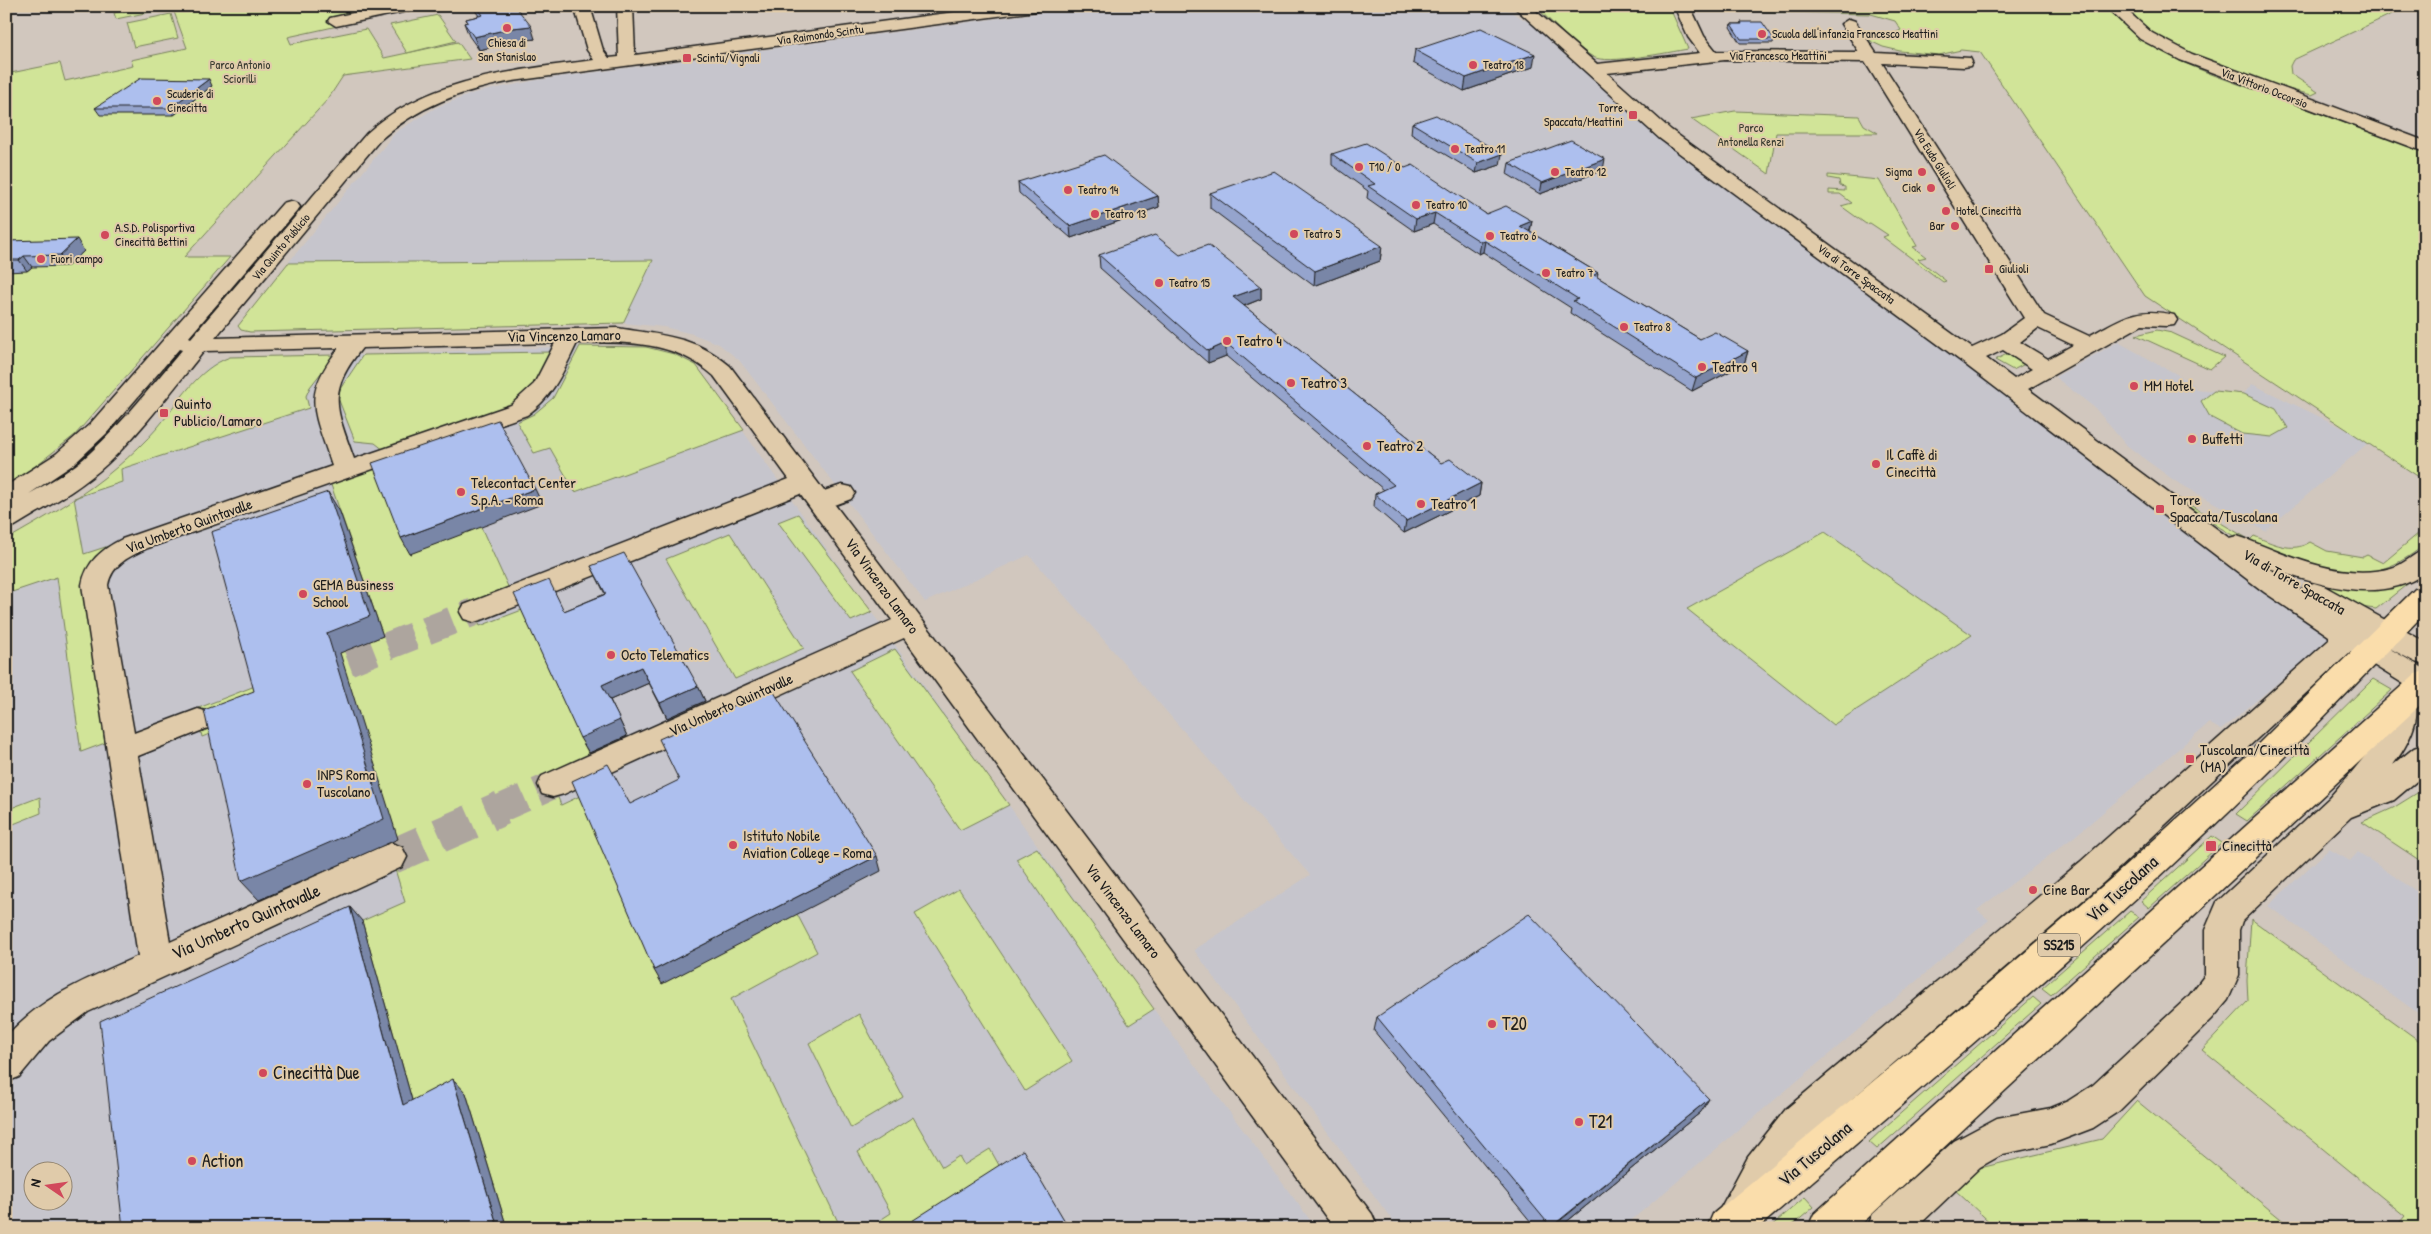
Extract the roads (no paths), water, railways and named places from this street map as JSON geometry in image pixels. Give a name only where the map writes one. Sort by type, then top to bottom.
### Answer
[{"type":"main road","name":"Via Tuscolana","points":[[1730,1225],[1935,1052],[2126,886],[2254,768],[2359,642],[2425,596]]},
{"type":"main road","points":[[1828,1228],[2419,688]]},
{"type":"street","points":[[336,21],[408,6]]},
{"type":"street","name":"Via Raimondo Scintu","points":[[626,56],[978,6]]},
{"type":"street","name":"Via Raimondo Scintu","points":[[602,59],[1036,6]]},
{"type":"street","points":[[1510,6],[1538,21]]},
{"type":"street","name":"Via di Torre Spaccata","points":[[1521,6],[1665,134],[2201,529],[2359,642]]},
{"type":"street","points":[[1682,6],[1696,37],[1711,56]]},
{"type":"street","name":"Via Vittorio Occorsio","points":[[2115,7],[2126,21],[2146,36],[2186,57],[2425,147]]},
{"type":"street","points":[[602,59],[595,50],[593,17],[625,11],[626,56]]},
{"type":"street","name":"Via Eudo Giulioli","points":[[1848,24],[2036,319]]},
{"type":"street","name":"Via Francesco Meattini","points":[[1592,70],[1711,56],[1870,57],[1964,62]]},
{"type":"street","points":[[345,140],[390,107],[443,85],[500,70],[602,59]]},
{"type":"street","name":"Via Quinto Publicio","points":[[6,498],[49,471],[87,440],[189,340],[373,137],[392,120],[432,99],[483,82],[602,59]]},
{"type":"street","name":"Via Quinto Publicio","points":[[6,520],[48,496],[97,460],[130,427],[189,340],[330,159]]},
{"type":"street","points":[[2012,389],[2139,317],[2149,316],[2166,320]]},
{"type":"street","points":[[1970,357],[2005,342],[2021,332],[2036,319],[2090,345]]},
{"type":"street","name":"Via Vincenzo Lamaro","points":[[189,340],[356,342],[617,335],[662,340],[686,346],[706,356],[732,382],[823,492],[910,624],[1358,1228]]},
{"type":"street","name":"Via Umberto Quintavalle","points":[[156,963],[95,585],[95,577],[101,567],[115,554],[139,542],[504,416],[525,407],[541,392],[569,336]]},
{"type":"street","points":[[345,470],[326,407],[325,395],[334,373],[356,342]]},
{"type":"street","points":[[2005,342],[2048,370]]},
{"type":"street","points":[[474,612],[823,492]]},
{"type":"street","points":[[2201,529],[2283,564],[2338,577],[2366,580],[2395,577],[2410,571],[2425,559]]},
{"type":"street","name":"Via di Torre Spaccata","points":[[2201,529],[2273,585],[2359,642]]},
{"type":"street","name":"Via Umberto Quintavalle","points":[[552,785],[910,624]]},
{"type":"street","points":[[2359,642],[2425,655]]},
{"type":"street","points":[[1887,1228],[1967,1154],[1982,1144],[2004,1135],[2065,1121],[2092,1109],[2106,1098],[2200,1008],[2216,989],[2222,975],[2222,930],[2229,912],[2340,806],[2390,748],[2419,688],[2359,642]]},
{"type":"street","points":[[122,750],[198,720]]},
{"type":"street","points":[[2340,806],[2366,799],[2383,791],[2425,756]]},
{"type":"street","name":"Via Umberto Quintavalle","points":[[6,1065],[36,1029],[58,1011],[156,963],[391,857]]},
{"type":"tunnel","points":[[309,677],[474,612]]},
{"type":"tunnel","points":[[499,809],[553,785]]},
{"type":"tunnel","points":[[391,857],[502,808]]},
{"type":"place","name":"Chiesa di San Stanislao","points":[[507,28]]},
{"type":"place","name":"Scuola dell'infanzia Francesco Meattini","points":[[1762,34]]},
{"type":"place","name":"Scintu/Vignali","points":[[687,58]]},
{"type":"place","name":"Teatro 18","points":[[1473,65]]},
{"type":"place","name":"Scuderie di Cinecitta","points":[[157,101]]},
{"type":"place","name":"Torre Spaccata/Meattini","points":[[1633,115]]},
{"type":"place","name":"Teatro 11","points":[[1455,149]]},
{"type":"place","name":"T10 / 0","points":[[1359,167]]},
{"type":"place","name":"Teatro 12","points":[[1555,172]]},
{"type":"place","name":"Sigma","points":[[1922,172]]},
{"type":"place","name":"Ciak","points":[[1931,188]]},
{"type":"place","name":"Teatro 14","points":[[1068,190]]},
{"type":"place","name":"Teatro 10","points":[[1416,205]]},
{"type":"place","name":"Hotel Cinecittà","points":[[1946,211]]},
{"type":"place","name":"Teatro 13","points":[[1095,214]]},
{"type":"place","name":"Bar","points":[[1955,226]]},
{"type":"place","name":"Teatro 5","points":[[1294,234]]},
{"type":"place","name":"A.S.D. Polisportiva Cinecittà Bettini","points":[[105,235]]},
{"type":"place","name":"Teatro 6","points":[[1490,236]]},
{"type":"place","name":"Fuori campo","points":[[41,259]]},
{"type":"place","name":"Giulioli","points":[[1989,269]]},
{"type":"place","name":"Teatro 7","points":[[1546,273]]},
{"type":"place","name":"Teatro 15","points":[[1159,283]]},
{"type":"place","name":"Teatro 8","points":[[1624,327]]},
{"type":"place","name":"Teatro 4","points":[[1227,341]]},
{"type":"place","name":"Teatro 9","points":[[1702,367]]},
{"type":"place","name":"Teatro 3","points":[[1291,383]]},
{"type":"place","name":"MM Hotel","points":[[2134,386]]},
{"type":"place","name":"Quinto Publicio/Lamaro","points":[[164,413]]},
{"type":"place","name":"Buffetti","points":[[2192,439]]},
{"type":"place","name":"Teatro 2","points":[[1367,446]]},
{"type":"place","name":"Il Caffè di Cinecittà","points":[[1876,464]]},
{"type":"place","name":"Telecontact Center S.p.A. - Roma","points":[[461,492]]},
{"type":"place","name":"Teatro 1","points":[[1421,504]]},
{"type":"place","name":"Torre Spaccata/Tuscolana","points":[[2160,509]]},
{"type":"place","name":"GEMA Business School","points":[[303,594]]},
{"type":"place","name":"Octo Telematics","points":[[611,655]]},
{"type":"place","name":"Tuscolana/Cinecittà (MA)","points":[[2190,759]]},
{"type":"place","name":"INPS Roma Tuscolano","points":[[307,784]]},
{"type":"place","name":"Istituto Nobile Aviation College - Roma","points":[[733,845]]},
{"type":"place","name":"Cinecittà","points":[[2211,846]]},
{"type":"place","name":"Cine Bar","points":[[2033,890]]},
{"type":"place","name":"T20","points":[[1492,1024]]},
{"type":"place","name":"Cinecittà Due","points":[[263,1073]]},
{"type":"place","name":"T21","points":[[1579,1122]]},
{"type":"place","name":"Action","points":[[192,1161]]},
{"type":"park label","name":"Parco Antonio Sciorilli","points":[[240,72]]},
{"type":"park label","name":"Parco Antonella Renzi","points":[[1751,135]]}]
